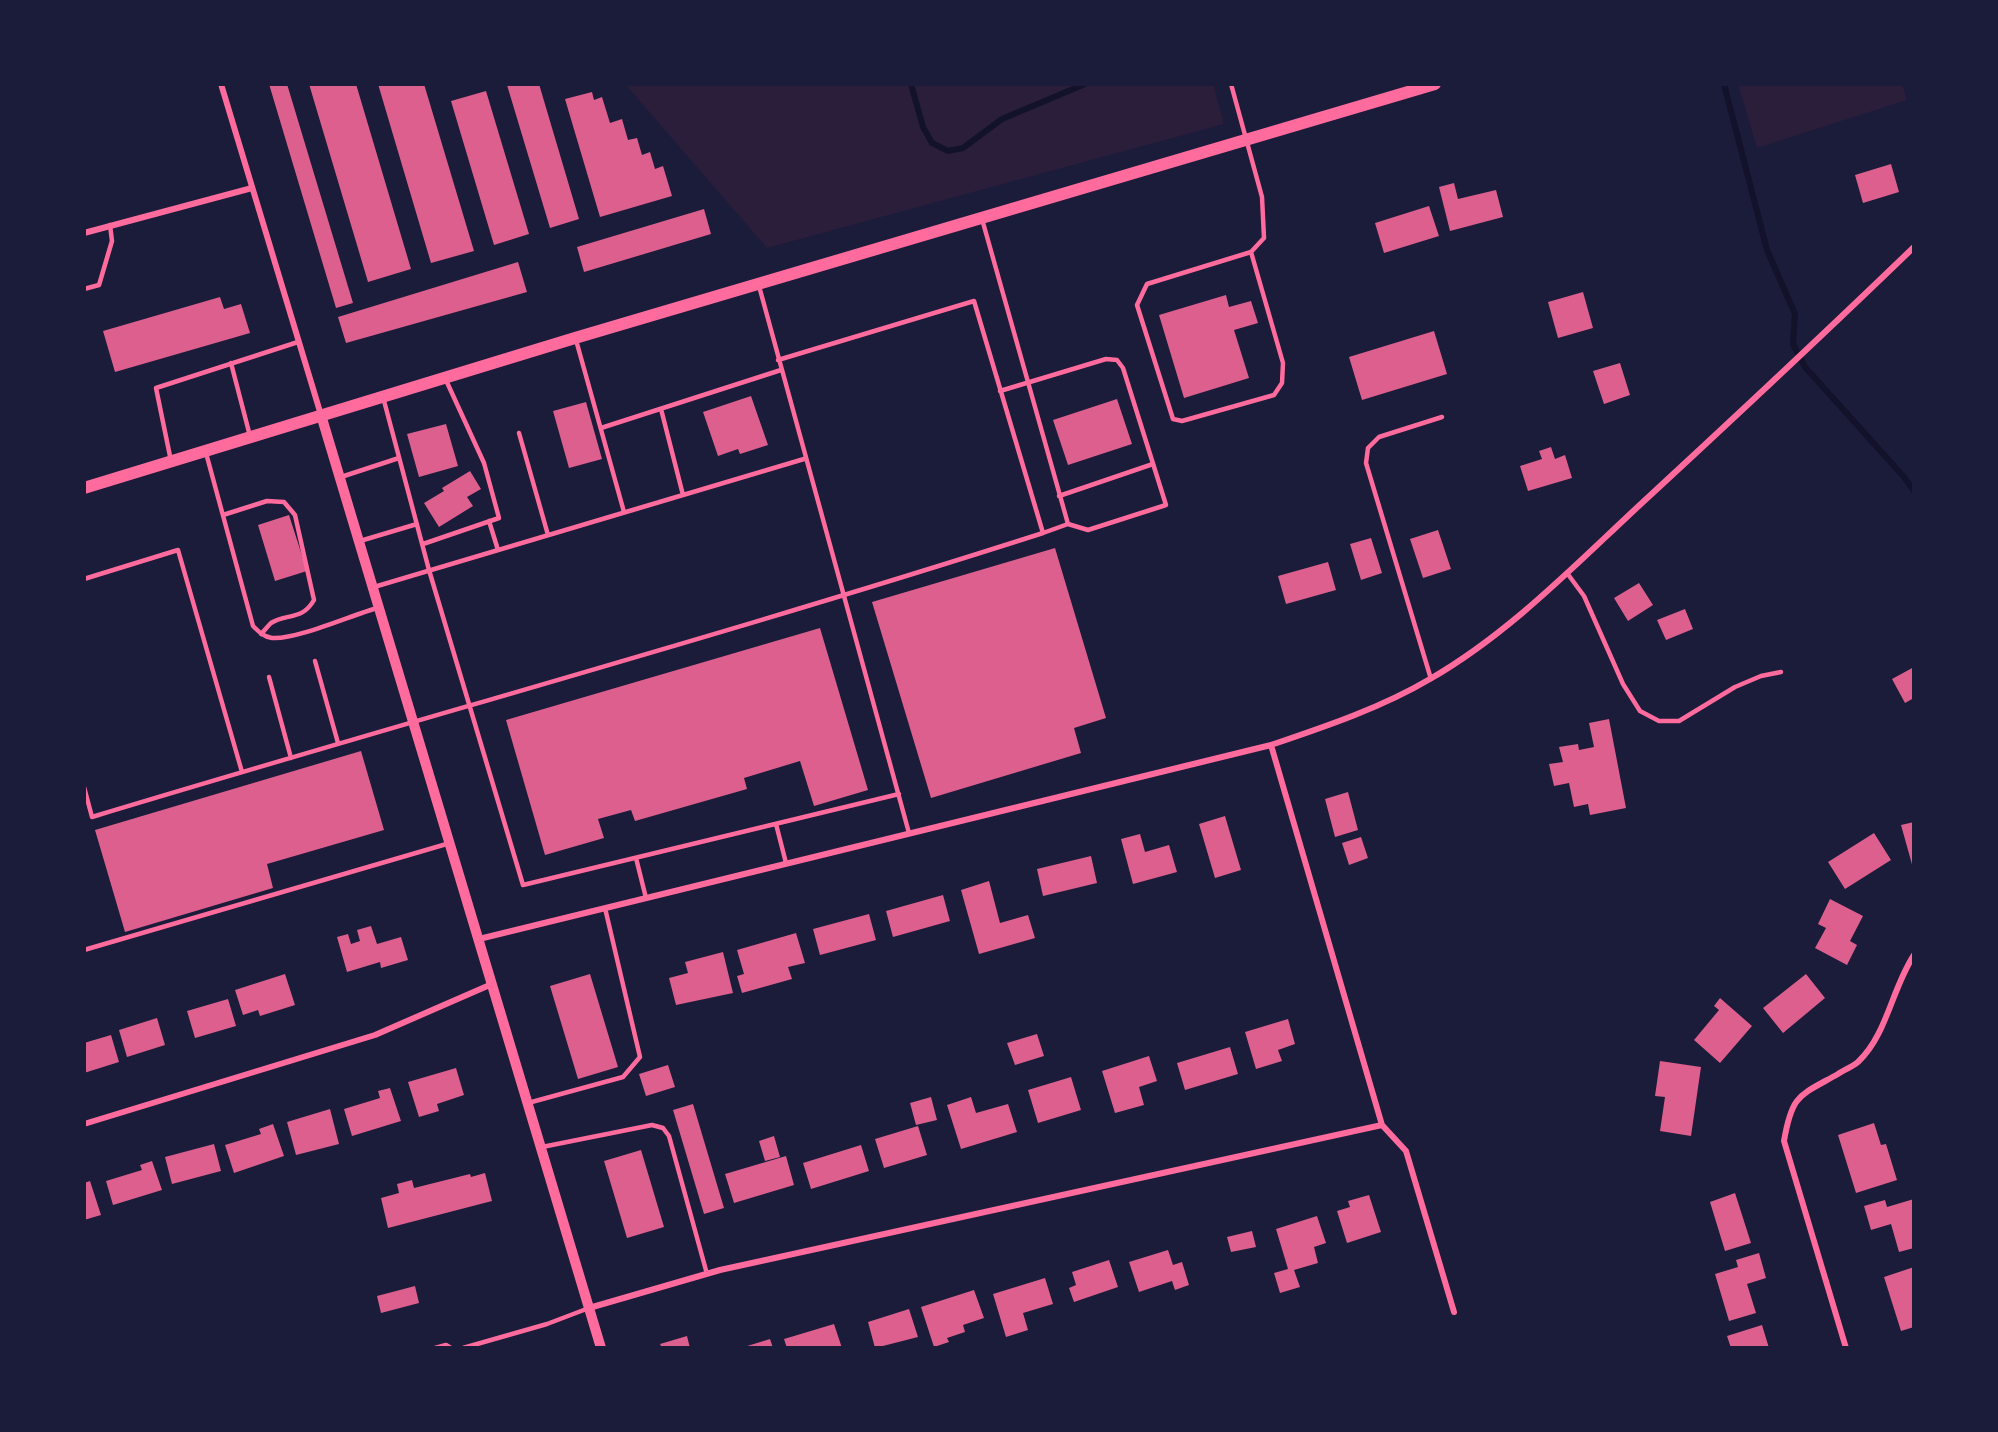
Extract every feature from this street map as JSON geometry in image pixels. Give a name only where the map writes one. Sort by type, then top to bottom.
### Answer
[{"type":"main road","points":[[84,488],[758,283],[1435,84]]},
{"type":"street","points":[[221,84],[601,1348]]},
{"type":"street","points":[[84,232],[252,188]]},
{"type":"street","points":[[479,939],[1271,745],[1336,723],[1431,679],[1504,628],[1567,573],[1814,344],[1914,247]]},
{"type":"street","points":[[1271,745],[1383,1125],[1406,1151],[1454,1312]]},
{"type":"street","points":[[1846,1348],[1784,1141],[1789,1115],[1797,1099],[1809,1088],[1857,1063],[1873,1045],[1901,975],[1914,955]]},
{"type":"street","points":[[84,1124],[375,1035],[492,984]]},
{"type":"street","points":[[589,1308],[707,1274],[1383,1125]]},
{"type":"lane","points":[[1232,84],[1262,197],[1264,238],[1251,252],[1147,284],[1140,293],[1137,305],[1173,419],[1182,421],[1274,395],[1282,383],[1283,363],[1251,252]]},
{"type":"lane","points":[[982,219],[1068,524]]},
{"type":"lane","points":[[84,289],[99,285],[112,241],[110,225]]},
{"type":"lane","points":[[758,283],[804,459],[909,833]]},
{"type":"lane","points":[[778,360],[974,301],[1043,533]]},
{"type":"lane","points":[[576,338],[624,512]]},
{"type":"lane","points":[[171,461],[156,388],[298,342]]},
{"type":"lane","points":[[84,787],[92,818],[414,720],[843,597],[1068,524],[1088,530],[1166,505],[1124,368],[1117,360],[1106,359],[1000,391]]},
{"type":"lane","points":[[231,363],[251,438]]},
{"type":"lane","points":[[601,428],[781,370]]},
{"type":"lane","points":[[423,544],[499,518],[484,463],[445,378]]},
{"type":"lane","points":[[382,396],[429,570],[471,704],[523,885],[899,794]]},
{"type":"lane","points":[[661,409],[683,495]]},
{"type":"lane","points":[[1431,679],[1366,463],[1368,448],[1379,436],[1442,417]]},
{"type":"lane","points":[[519,433],[548,535]]},
{"type":"lane","points":[[206,451],[253,626],[261,634],[272,638],[289,636],[380,607]]},
{"type":"lane","points":[[341,477],[399,458]]},
{"type":"lane","points":[[374,587],[804,459]]},
{"type":"lane","points":[[1059,496],[1153,464]]},
{"type":"lane","points":[[223,515],[267,501],[284,502],[295,515],[314,600],[309,608],[294,617],[273,622],[261,634]]},
{"type":"lane","points":[[489,521],[498,550]]},
{"type":"lane","points":[[360,541],[417,524]]},
{"type":"lane","points":[[84,579],[178,550],[242,772]]},
{"type":"lane","points":[[1567,573],[1584,596],[1623,684],[1640,711],[1659,721],[1678,722],[1735,687],[1761,676],[1781,672]]},
{"type":"lane","points":[[315,661],[339,743]]},
{"type":"lane","points":[[269,677],[291,758]]},
{"type":"lane","points":[[776,824],[786,863]]},
{"type":"lane","points":[[84,950],[450,843]]},
{"type":"lane","points":[[636,858],[646,898]]},
{"type":"lane","points":[[528,1103],[623,1077],[640,1057],[605,908]]},
{"type":"lane","points":[[541,1147],[652,1125],[663,1128],[669,1136],[707,1274]]},
{"type":"lane","points":[[463,1348],[546,1324],[589,1308]]},
{"type":"lane","points":[[435,1348],[446,1345],[450,1348]]},
{"type":"shaded area","points":[[625,84],[1213,84],[1224,124],[767,248]]},
{"type":"shaded area","points":[[1738,84],[1902,84],[1907,100],[1757,148]]},
{"type":"building","points":[[269,84],[287,84],[353,303],[336,308]]},
{"type":"building","points":[[309,84],[356,84],[411,269],[368,282]]},
{"type":"building","points":[[378,84],[424,84],[474,251],[431,263]]},
{"type":"building","points":[[539,84],[579,219],[550,228],[507,85]]},
{"type":"building","points":[[486,91],[529,234],[494,245],[451,101]]},
{"type":"building","points":[[592,92],[594,100],[602,97],[610,123],[622,119],[628,140],[637,138],[642,155],[650,152],[655,169],[663,166],[672,196],[600,217],[565,99]]},
{"type":"building","points":[[1891,164],[1899,192],[1863,203],[1855,175]]},
{"type":"building","points":[[1454,183],[1458,199],[1496,190],[1503,217],[1450,231],[1439,187]]},
{"type":"building","points":[[1429,206],[1439,236],[1384,253],[1375,223]]},
{"type":"building","points":[[704,209],[711,234],[584,272],[577,247]]},
{"type":"building","points":[[518,262],[527,292],[346,343],[338,317]]},
{"type":"building","points":[[1583,292],[1593,328],[1558,338],[1548,302]]},
{"type":"building","points":[[1226,295],[1229,307],[1251,301],[1258,323],[1234,330],[1249,378],[1184,398],[1159,315]]},
{"type":"building","points":[[220,297],[224,309],[241,304],[250,333],[115,372],[103,331]]},
{"type":"building","points":[[1434,331],[1447,374],[1362,400],[1349,357]]},
{"type":"building","points":[[1620,363],[1630,395],[1604,404],[1593,371]]},
{"type":"building","points":[[751,396],[768,445],[740,454],[738,449],[718,456],[703,412]]},
{"type":"building","points":[[1117,399],[1132,444],[1068,465],[1053,420]]},
{"type":"building","points":[[586,402],[602,459],[569,468],[553,411]]},
{"type":"building","points":[[446,424],[458,466],[419,477],[407,434]]},
{"type":"building","points":[[1551,447],[1555,459],[1565,455],[1572,478],[1528,491],[1520,466],[1542,459],[1539,451]]},
{"type":"building","points":[[470,471],[481,489],[467,497],[473,506],[439,527],[424,503],[444,491],[442,488]]},
{"type":"building","points":[[289,515],[307,571],[275,581],[258,525]]},
{"type":"building","points":[[1438,530],[1451,569],[1423,578],[1410,539]]},
{"type":"building","points":[[1371,538],[1382,573],[1361,580],[1350,544]]},
{"type":"building","points":[[1055,548],[1106,718],[1074,728],[1081,753],[931,798],[872,602]]},
{"type":"building","points":[[1328,562],[1336,590],[1286,604],[1278,576]]},
{"type":"building","points":[[1639,583],[1653,605],[1628,621],[1614,598]]},
{"type":"building","points":[[1685,609],[1693,629],[1666,640],[1657,620]]},
{"type":"building","points":[[820,628],[868,790],[814,806],[800,761],[744,778],[747,789],[635,821],[631,810],[598,819],[604,838],[545,855],[506,720]]},
{"type":"building","points":[[1914,667],[1914,698],[1905,703],[1892,679]]},
{"type":"building","points":[[1609,719],[1626,808],[1590,815],[1588,804],[1574,807],[1569,783],[1554,786],[1549,764],[1563,762],[1559,747],[1578,744],[1579,750],[1594,747],[1589,723]]},
{"type":"building","points":[[361,751],[384,830],[267,864],[273,888],[125,932],[95,830]]},
{"type":"building","points":[[1348,792],[1358,830],[1335,837],[1325,799]]},
{"type":"building","points":[[1225,816],[1241,870],[1215,878],[1199,824]]},
{"type":"building","points":[[1914,822],[1914,868],[1913,868],[1901,825]]},
{"type":"building","points":[[1874,833],[1891,860],[1845,889],[1828,862]]},
{"type":"building","points":[[1140,834],[1145,852],[1169,845],[1177,872],[1133,884],[1121,839]]},
{"type":"building","points":[[1361,837],[1368,858],[1349,865],[1342,843]]},
{"type":"building","points":[[1091,856],[1097,883],[1043,896],[1037,869]]},
{"type":"building","points":[[989,881],[1000,923],[1028,915],[1035,938],[979,954],[961,890]]},
{"type":"building","points":[[943,895],[950,921],[893,937],[886,911]]},
{"type":"building","points":[[1830,899],[1863,916],[1850,941],[1857,945],[1847,965],[1815,948],[1826,928],[1818,924]]},
{"type":"building","points":[[869,914],[876,940],[820,955],[813,929]]},
{"type":"building","points":[[371,926],[377,944],[401,937],[408,960],[381,968],[380,962],[347,972],[337,937],[348,934],[351,944],[360,941],[357,930]]},
{"type":"building","points":[[796,933],[805,963],[788,967],[792,979],[742,993],[737,976],[744,974],[737,950]]},
{"type":"building","points":[[723,952],[733,993],[676,1005],[669,978],[688,973],[685,962]]},
{"type":"building","points":[[285,974],[295,1005],[260,1016],[258,1010],[243,1015],[235,990]]},
{"type":"building","points":[[590,974],[618,1067],[578,1079],[550,986]]},
{"type":"building","points":[[1806,974],[1825,998],[1783,1033],[1763,1008]]},
{"type":"building","points":[[1720,998],[1752,1026],[1720,1063],[1694,1040],[1719,1010],[1714,1006]]},
{"type":"building","points":[[228,999],[236,1026],[195,1038],[187,1011]]},
{"type":"building","points":[[157,1018],[165,1045],[127,1057],[119,1030]]},
{"type":"building","points":[[1288,1019],[1295,1044],[1278,1050],[1282,1061],[1256,1069],[1245,1032]]},
{"type":"building","points":[[1037,1034],[1044,1056],[1015,1065],[1007,1043]]},
{"type":"building","points":[[111,1035],[119,1062],[84,1073],[84,1043]]},
{"type":"building","points":[[1230,1047],[1238,1074],[1185,1090],[1177,1063]]},
{"type":"building","points":[[1149,1056],[1157,1081],[1139,1087],[1144,1105],[1115,1113],[1102,1071]]},
{"type":"building","points":[[1660,1061],[1701,1067],[1691,1136],[1660,1131],[1665,1097],[1655,1096]]},
{"type":"building","points":[[668,1065],[675,1087],[646,1096],[639,1074]]},
{"type":"building","points":[[456,1068],[464,1095],[437,1104],[439,1111],[419,1117],[408,1082]]},
{"type":"building","points":[[1071,1077],[1081,1110],[1038,1123],[1028,1090]]},
{"type":"building","points":[[390,1088],[401,1121],[352,1136],[344,1109],[380,1098],[378,1091]]},
{"type":"building","points":[[931,1097],[937,1120],[916,1125],[910,1103]]},
{"type":"building","points":[[971,1097],[976,1113],[1008,1104],[1017,1132],[961,1149],[947,1105]]},
{"type":"building","points":[[693,1104],[724,1208],[704,1214],[673,1110]]},
{"type":"building","points":[[330,1109],[339,1144],[296,1155],[287,1122]]},
{"type":"building","points":[[1874,1123],[1881,1145],[1886,1144],[1897,1180],[1856,1193],[1838,1135]]},
{"type":"building","points":[[273,1124],[284,1156],[234,1173],[225,1145],[261,1134],[259,1129]]},
{"type":"building","points":[[918,1126],[927,1155],[884,1168],[875,1139]]},
{"type":"building","points":[[774,1136],[780,1157],[765,1161],[759,1141]]},
{"type":"building","points":[[214,1144],[221,1171],[172,1184],[165,1157]]},
{"type":"building","points":[[861,1145],[869,1171],[811,1189],[803,1163]]},
{"type":"building","points":[[641,1150],[664,1227],[627,1238],[604,1161]]},
{"type":"building","points":[[786,1156],[794,1185],[734,1203],[725,1174]]},
{"type":"building","points":[[152,1161],[162,1190],[113,1205],[106,1181],[142,1170],[140,1165]]},
{"type":"building","points":[[485,1173],[492,1201],[388,1228],[381,1198],[399,1193],[397,1184],[412,1180],[414,1188],[470,1174],[471,1177]]},
{"type":"building","points":[[90,1181],[101,1215],[84,1220],[84,1183]]},
{"type":"building","points":[[1735,1193],[1751,1243],[1725,1251],[1710,1202]]},
{"type":"building","points":[[1369,1195],[1381,1232],[1347,1243],[1337,1211],[1350,1207],[1348,1201]]},
{"type":"building","points":[[1914,1199],[1914,1248],[1899,1252],[1891,1224],[1871,1230],[1864,1206],[1885,1200],[1887,1207]]},
{"type":"building","points":[[1317,1216],[1326,1243],[1314,1247],[1318,1263],[1294,1270],[1300,1287],[1280,1293],[1274,1273],[1288,1269],[1276,1229]]},
{"type":"building","points":[[1252,1231],[1256,1247],[1231,1252],[1227,1237]]},
{"type":"building","points":[[1168,1250],[1173,1265],[1182,1262],[1189,1285],[1175,1290],[1172,1281],[1139,1292],[1129,1262]]},
{"type":"building","points":[[1759,1253],[1766,1278],[1747,1284],[1756,1313],[1729,1321],[1715,1274],[1738,1267],[1736,1260]]},
{"type":"building","points":[[1109,1260],[1118,1287],[1074,1302],[1069,1288],[1076,1285],[1072,1272]]},
{"type":"building","points":[[1914,1267],[1914,1327],[1901,1331],[1884,1277]]},
{"type":"building","points":[[1045,1278],[1053,1304],[1023,1313],[1028,1330],[1006,1337],[993,1294]]},
{"type":"building","points":[[415,1286],[419,1303],[381,1313],[377,1296]]},
{"type":"building","points":[[974,1290],[984,1318],[963,1325],[965,1332],[947,1338],[949,1342],[934,1347],[921,1307]]},
{"type":"building","points":[[909,1309],[918,1337],[875,1348],[868,1322]]},
{"type":"building","points":[[834,1324],[842,1348],[787,1348],[784,1339]]},
{"type":"building","points":[[1762,1325],[1769,1348],[1731,1348],[1727,1336]]},
{"type":"building","points":[[687,1336],[690,1348],[662,1348],[660,1344]]},
{"type":"building","points":[[770,1339],[773,1348],[744,1348],[744,1347]]},
{"type":"waterway","points":[[911,84],[923,127],[932,143],[948,151],[963,148],[1002,119],[1085,84]]},
{"type":"waterway","points":[[1724,84],[1767,250],[1795,314],[1793,344],[1805,367],[1914,491]]}]
